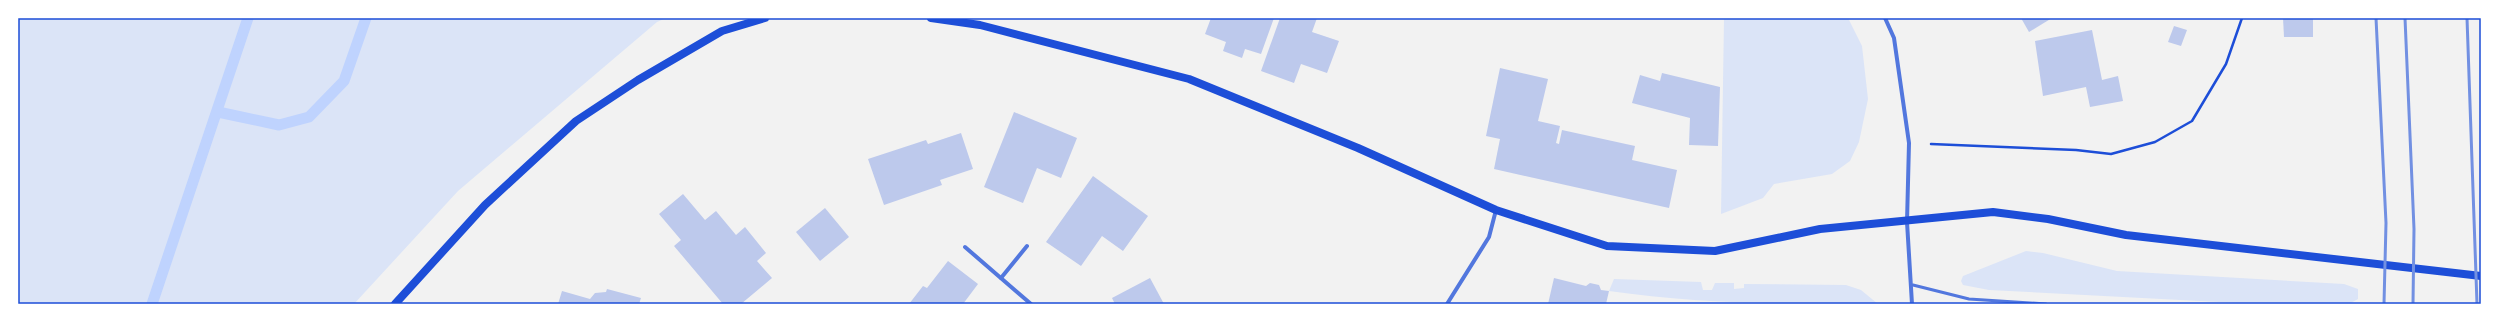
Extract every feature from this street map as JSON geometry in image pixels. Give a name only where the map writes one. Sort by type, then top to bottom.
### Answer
[{"type":"main road","points":[[395,304],[484,205],[576,121],[638,80],[722,31],[766,18]]},
{"type":"main road","points":[[931,18],[981,21],[1189,79],[1358,148],[1496,210],[1607,246],[1715,251],[1820,229],[1907,222],[1993,212],[2048,218],[2126,235],[2481,276]]},
{"type":"street","points":[[1885,18],[1894,38],[1909,143],[1907,222],[1913,285],[1912,304]]},
{"type":"street","points":[[1447,304],[1489,237],[1496,210]]},
{"type":"street","points":[[1001,278],[1027,246]]},
{"type":"street","points":[[965,247],[1031,304]]},
{"type":"lane","points":[[1913,285],[1969,299],[2046,304]]},
{"type":"path","points":[[1909,143],[2076,150],[2111,154],[2155,142],[2192,121],[2226,64],[2242,18]]},
{"type":"shaded area","points":[[18,18],[666,18],[657,22],[458,191],[354,304],[18,304]]},
{"type":"shaded area","points":[[1724,18],[1848,18],[1862,46],[1868,99],[1859,142],[1850,161],[1832,174],[1774,184],[1763,198],[1721,214]]},
{"type":"shaded area","points":[[2026,251],[2043,253],[2117,271],[2344,284],[2358,289],[2358,299],[2349,304],[2257,304],[1989,290],[1963,285],[1961,281],[1963,276]]},
{"type":"shaded area","points":[[1614,279],[1701,282],[1703,290],[1712,290],[1715,283],[1734,283],[1734,289],[1744,288],[1744,284],[1846,285],[1861,290],[1878,304],[1777,303],[1676,299],[1609,291]]},
{"type":"building","points":[[1211,18],[1274,18],[1261,54],[1245,49],[1242,58],[1223,51],[1226,42],[1205,34]]},
{"type":"building","points":[[1280,18],[1317,18],[1312,32],[1339,41],[1327,73],[1301,64],[1294,83],[1261,71]]},
{"type":"building","points":[[2021,18],[2052,18],[2029,32]]},
{"type":"building","points":[[2283,18],[2313,18],[2313,37],[2284,37]]},
{"type":"building","points":[[2174,26],[2187,30],[2181,46],[2168,42]]},
{"type":"building","points":[[2092,30],[2102,80],[2118,76],[2123,101],[2090,107],[2086,87],[2043,96],[2035,41]]},
{"type":"building","points":[[1500,68],[1548,79],[1538,121],[1560,126],[1556,143],[1559,144],[1562,130],[1635,146],[1632,160],[1677,170],[1669,208],[1494,169],[1500,139],[1486,136]]},
{"type":"building","points":[[1662,73],[1720,87],[1718,146],[1689,145],[1690,118],[1632,103],[1640,75],[1660,81]]},
{"type":"building","points":[[1014,112],[1077,138],[1061,178],[1037,168],[1023,203],[984,187]]},
{"type":"building","points":[[961,133],[973,169],[940,180],[942,185],[884,205],[868,159],[926,140],[928,144]]},
{"type":"building","points":[[1093,176],[1148,216],[1123,251],[1102,236],[1081,266],[1046,242]]},
{"type":"building","points":[[683,194],[705,220],[716,211],[736,235],[745,227],[766,253],[757,261],[772,278],[741,304],[723,304],[674,246],[681,240],[659,214]]},
{"type":"building","points":[[825,208],[849,237],[820,261],[796,232]]},
{"type":"building","points":[[948,261],[978,284],[963,304],[909,304],[923,286],[927,288]]},
{"type":"building","points":[[1150,278],[1164,304],[1115,304],[1112,298]]},
{"type":"building","points":[[1554,278],[1586,286],[1590,283],[1599,285],[1601,290],[1609,291],[1606,304],[1548,304]]},
{"type":"building","points":[[607,289],[641,298],[639,304],[558,304],[562,291],[590,299],[595,293],[606,292]]},
{"type":"waterway","points":[[152,304],[248,18]]},
{"type":"waterway","points":[[218,112],[279,125],[309,117],[344,81],[366,18]]},
{"type":"railway","points":[[2376,18],[2386,223],[2384,304]]},
{"type":"railway","points":[[2405,18],[2414,229],[2413,304]]},
{"type":"railway","points":[[2467,18],[2477,304]]}]
